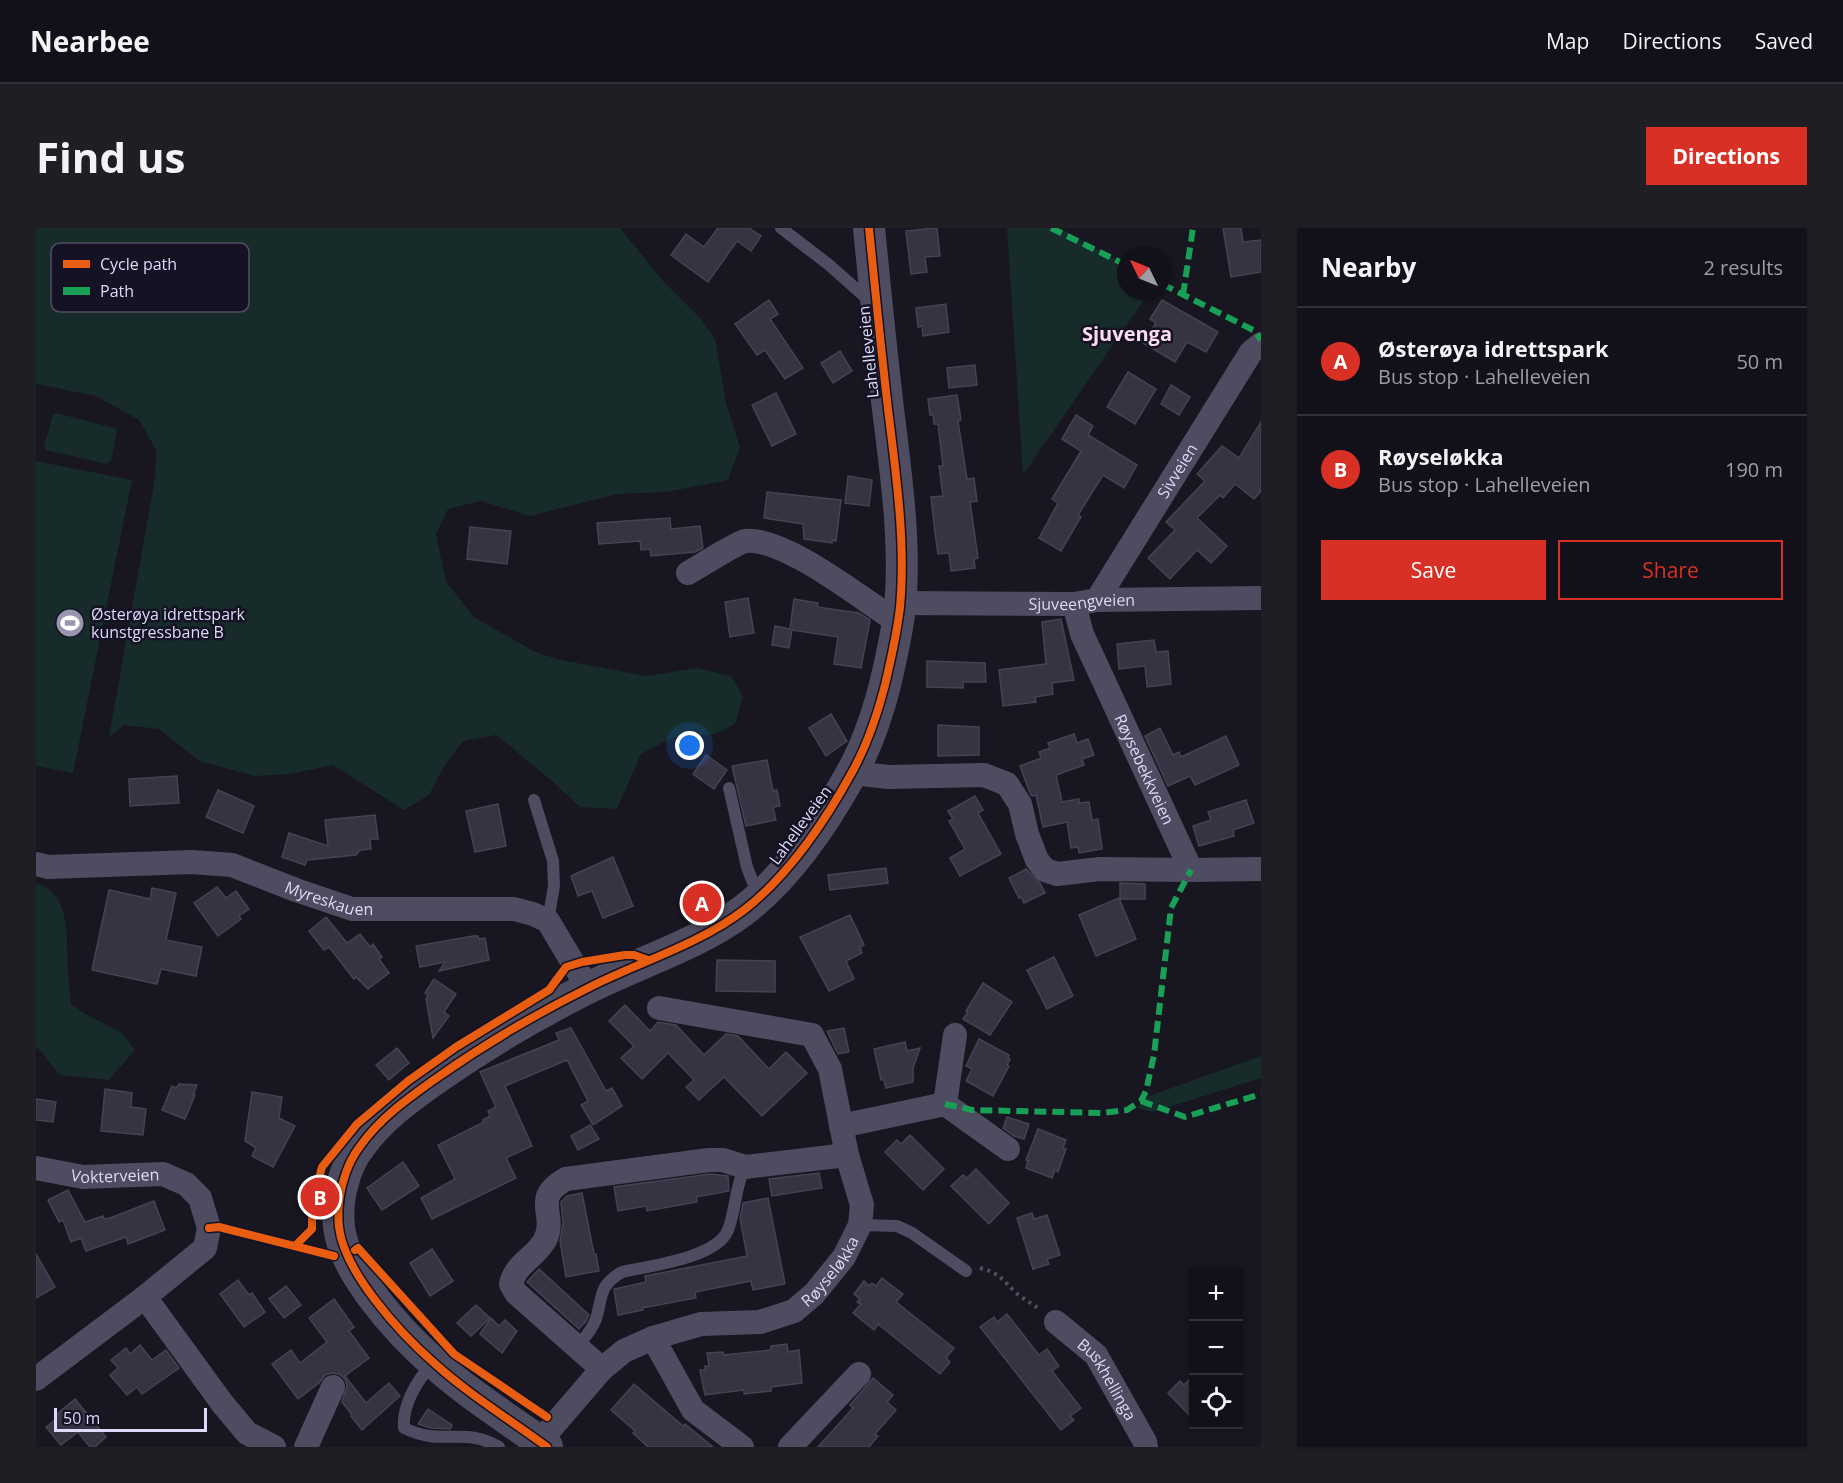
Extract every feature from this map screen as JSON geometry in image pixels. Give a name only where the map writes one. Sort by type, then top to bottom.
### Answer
[{"type":"street","name":"Lahelleveien","points":[[544,1444],[470,1392],[434,1363],[405,1336],[363,1283],[346,1253],[339,1227],[341,1197],[346,1172],[359,1146],[401,1104],[468,1056],[588,988],[700,936],[742,911],[775,882],[798,855],[852,773],[878,714],[899,613],[901,578],[898,491],[869,228]]},
{"type":"street","name":"Sivveien","points":[[1085,602],[1251,352],[1261,344]]},
{"type":"street","points":[[688,573],[744,541],[767,544],[804,559],[899,613]]},
{"type":"street","name":"Sjuveengveien","points":[[899,613],[1085,602],[1261,598]]},
{"type":"street","name":"Røysebekkveien","points":[[1085,602],[1082,634],[1191,870]]},
{"type":"street","points":[[852,773],[889,777],[984,775],[1007,784],[1020,804],[1027,834],[1037,860],[1045,870],[1057,874],[1100,869],[1261,869]]},
{"type":"street","name":"Myreskauen","points":[[36,864],[48,867],[192,861],[232,865],[352,909],[514,909],[548,921]]},
{"type":"street","points":[[548,921],[588,988]]},
{"type":"street","name":"Røyseløkka","points":[[544,1444],[602,1369],[624,1351],[653,1338],[701,1324],[760,1322],[794,1311],[814,1294],[843,1257],[860,1225],[862,1205],[847,1155],[830,1069],[812,1035],[659,1008]]},
{"type":"street","points":[[945,1104],[955,1035]]},
{"type":"street","points":[[841,1126],[945,1104],[1008,1149]]},
{"type":"street","points":[[602,1369],[516,1293],[511,1284],[513,1274],[544,1243],[548,1231],[547,1195],[553,1186],[566,1179],[709,1160],[723,1160],[745,1167],[847,1155]]},
{"type":"street","name":"Vokterveien","points":[[36,1168],[83,1177],[163,1174],[186,1184],[200,1198],[209,1228],[205,1248],[145,1297],[37,1377]]},
{"type":"street","points":[[145,1297],[222,1403],[247,1433],[274,1447]]},
{"type":"street","name":"Buskhellinga","points":[[1056,1322],[1096,1355],[1146,1447]]},
{"type":"street","points":[[653,1338],[693,1410],[742,1447]]},
{"type":"street","points":[[789,1447],[859,1374]]},
{"type":"street","points":[[306,1447],[333,1388]]},
{"type":"lane","points":[[781,228],[828,264],[877,307]]},
{"type":"lane","points":[[729,788],[747,867],[759,897]]},
{"type":"lane","points":[[534,800],[553,861],[554,886],[548,921]]},
{"type":"lane","points":[[577,1347],[594,1325],[602,1292],[612,1278],[622,1272],[698,1253],[714,1247],[722,1240],[729,1228],[745,1167]]},
{"type":"lane","name":"Røyseløkka","points":[[860,1225],[897,1226],[912,1233],[966,1271]]},
{"type":"lane","points":[[434,1363],[417,1383],[408,1405],[404,1428],[435,1447],[478,1440],[500,1447]]},
{"type":"path","points":[[966,1271],[979,1267],[990,1270],[1003,1278],[1015,1292],[1056,1322]]},
{"type":"green space","points":[[36,228],[620,228],[663,281],[702,320],[715,339],[726,403],[740,447],[728,480],[666,492],[618,494],[530,516],[481,501],[448,509],[436,534],[446,582],[474,617],[535,652],[561,660],[646,676],[697,668],[731,676],[743,696],[735,724],[716,734],[674,737],[641,754],[617,809],[580,807],[496,735],[463,741],[443,768],[429,795],[404,810],[333,765],[290,774],[255,776],[199,761],[159,729],[124,725],[109,737],[155,478],[156,450],[139,420],[96,396],[36,384]]},
{"type":"green space","points":[[1007,228],[1060,228],[1117,260],[1117,300],[1144,300],[1023,475]]},
{"type":"green space","points":[[56,413],[115,428],[117,430],[111,461],[107,464],[46,450],[44,446],[53,415]]},
{"type":"green space","name":"Østerøya idrettspark kunstgressbane B","points":[[36,461],[132,480],[73,773],[36,766]]},
{"type":"green space","points":[[36,883],[48,889],[62,908],[67,933],[71,1004],[122,1033],[135,1050],[109,1080],[60,1075],[36,1046]]},
{"type":"green space","points":[[1261,1056],[1261,1078],[1153,1112],[1136,1108],[1146,1097]]},
{"type":"building","points":[[718,228],[749,228],[761,236],[751,251],[737,241],[708,282],[671,255],[686,234],[704,247]]},
{"type":"building","points":[[937,228],[940,256],[925,257],[927,272],[911,274],[906,231]]},
{"type":"building","points":[[1223,228],[1241,228],[1243,242],[1261,240],[1261,272],[1231,277]]},
{"type":"building","points":[[769,300],[778,314],[770,319],[803,368],[785,379],[765,350],[757,355],[735,324]]},
{"type":"building","points":[[1162,300],[1218,332],[1206,352],[1187,342],[1175,362],[1143,343],[1156,323],[1150,319]]},
{"type":"building","points":[[946,304],[949,332],[923,336],[922,326],[918,327],[916,308]]},
{"type":"building","points":[[840,351],[852,371],[833,383],[821,363]]},
{"type":"building","points":[[975,365],[977,385],[949,388],[947,368]]},
{"type":"building","points":[[1128,372],[1156,389],[1135,424],[1107,407]]},
{"type":"building","points":[[1171,385],[1190,397],[1179,415],[1161,404]]},
{"type":"building","points":[[776,393],[796,434],[772,446],[752,405]]},
{"type":"building","points":[[957,395],[961,420],[958,421],[967,479],[974,478],[977,501],[970,502],[978,558],[974,559],[975,568],[951,571],[949,553],[938,554],[935,533],[931,497],[943,496],[939,466],[943,466],[938,424],[934,424],[933,415],[930,415],[928,399]]},
{"type":"building","points":[[1076,415],[1093,426],[1088,435],[1137,465],[1124,488],[1103,475],[1078,515],[1081,517],[1061,551],[1039,538],[1058,503],[1052,499],[1081,451],[1062,439]]},
{"type":"building","points":[[1261,422],[1261,491],[1254,499],[1235,484],[1223,498],[1220,495],[1197,518],[1227,546],[1211,563],[1197,550],[1170,579],[1148,558],[1175,530],[1166,522],[1205,481],[1197,474],[1222,446],[1239,458]]},
{"type":"building","points":[[848,476],[872,480],[869,506],[845,503]]},
{"type":"building","points":[[767,492],[841,500],[836,541],[832,540],[832,543],[804,539],[803,524],[764,518]]},
{"type":"building","points":[[670,518],[671,529],[700,526],[703,548],[695,552],[651,556],[650,549],[641,550],[640,541],[599,544],[597,523]]},
{"type":"building","points":[[470,527],[511,531],[507,564],[467,559]]},
{"type":"building","points":[[748,598],[754,633],[730,637],[725,602]]},
{"type":"building","points":[[794,599],[818,603],[817,607],[859,613],[870,620],[861,668],[834,664],[838,637],[792,630],[789,648],[772,645],[775,626],[790,629]]},
{"type":"building","points":[[1061,619],[1074,680],[1052,683],[1053,694],[1035,697],[1036,702],[1003,706],[999,670],[1046,664],[1042,622]]},
{"type":"building","points":[[1154,640],[1156,652],[1168,651],[1171,684],[1147,687],[1145,666],[1119,669],[1117,644]]},
{"type":"building","points":[[927,661],[985,663],[986,682],[963,682],[963,688],[927,687]]},
{"type":"building","points":[[831,714],[847,741],[826,756],[809,728]]},
{"type":"building","points":[[938,725],[979,727],[979,755],[938,756]]},
{"type":"building","points":[[1160,728],[1173,755],[1179,752],[1181,757],[1226,736],[1239,765],[1195,785],[1190,776],[1168,786],[1145,736]]},
{"type":"building","points":[[1074,734],[1077,743],[1088,739],[1094,755],[1082,759],[1084,765],[1056,775],[1062,802],[1079,799],[1079,803],[1089,802],[1092,820],[1098,819],[1102,849],[1079,853],[1078,847],[1071,848],[1067,822],[1043,827],[1036,795],[1032,796],[1030,793],[1020,766],[1041,758],[1039,752],[1050,748],[1048,743]]},
{"type":"building","points":[[706,755],[727,770],[714,789],[693,774]]},
{"type":"building","points":[[767,760],[773,791],[777,790],[780,806],[773,807],[776,820],[746,826],[732,766]]},
{"type":"building","points":[[177,776],[179,803],[130,806],[129,779]]},
{"type":"building","points":[[218,790],[254,806],[243,833],[206,817]]},
{"type":"building","points":[[975,796],[983,810],[978,813],[1001,854],[960,876],[950,858],[965,849],[949,821],[953,819],[948,811]]},
{"type":"building","points":[[1246,800],[1254,823],[1233,830],[1234,836],[1199,846],[1193,826],[1211,820],[1208,812]]},
{"type":"building","points":[[498,804],[506,846],[475,852],[466,811]]},
{"type":"building","points":[[375,815],[378,839],[370,839],[371,849],[360,850],[356,855],[307,860],[305,865],[282,857],[289,833],[328,846],[325,820]]},
{"type":"building","points":[[613,857],[633,906],[603,918],[592,891],[578,896],[571,876]]},
{"type":"building","points":[[886,868],[888,883],[830,890],[828,875]]},
{"type":"building","points":[[1026,869],[1040,883],[1045,893],[1024,903],[1009,878]]},
{"type":"building","points":[[1120,883],[1145,884],[1145,899],[1120,899]]},
{"type":"building","points":[[217,887],[226,898],[236,891],[249,909],[239,916],[241,919],[218,936],[194,903]]},
{"type":"building","points":[[152,888],[176,893],[166,940],[202,947],[196,976],[161,969],[157,984],[92,970],[109,890],[150,899]]},
{"type":"building","points":[[1119,898],[1136,939],[1096,956],[1079,915]]},
{"type":"building","points":[[850,915],[864,945],[860,947],[862,953],[846,961],[854,979],[829,991],[800,937]]},
{"type":"building","points":[[326,917],[347,943],[360,934],[370,947],[373,944],[382,957],[379,959],[389,973],[368,989],[356,977],[354,979],[329,947],[324,950],[309,931]]},
{"type":"building","points":[[478,936],[479,939],[485,938],[489,960],[439,971],[445,962],[420,967],[416,946]]},
{"type":"building","points":[[1054,957],[1073,996],[1047,1009],[1027,970]]},
{"type":"building","points":[[717,960],[775,961],[775,992],[716,991]]},
{"type":"building","points":[[434,979],[456,994],[444,1012],[449,1016],[433,1038],[426,999],[428,995],[425,993]]},
{"type":"building","points":[[983,983],[1012,1002],[990,1035],[963,1019]]},
{"type":"building","points":[[625,1005],[650,1031],[658,1022],[676,1025],[704,1055],[726,1034],[738,1036],[769,1069],[786,1052],[807,1073],[762,1116],[724,1077],[699,1100],[686,1087],[694,1080],[668,1053],[642,1079],[621,1058],[634,1046],[609,1021]]},
{"type":"building","points":[[571,1028],[606,1091],[612,1088],[622,1106],[593,1125],[581,1105],[588,1101],[567,1060],[505,1086],[532,1146],[506,1158],[516,1178],[432,1219],[421,1198],[455,1179],[438,1145],[484,1122],[483,1120],[490,1116],[488,1111],[496,1107],[480,1072],[559,1040],[556,1033]]},
{"type":"building","points":[[844,1028],[849,1052],[838,1054],[827,1031]]},
{"type":"building","points":[[979,1039],[1009,1055],[1010,1059],[1007,1065],[1009,1066],[993,1096],[966,1081],[972,1069],[966,1066]]},
{"type":"building","points":[[905,1042],[907,1051],[920,1048],[913,1068],[913,1082],[886,1088],[884,1080],[881,1080],[874,1049]]},
{"type":"building","points":[[397,1048],[409,1063],[389,1080],[376,1065]]},
{"type":"building","points":[[179,1084],[197,1085],[185,1119],[162,1110],[172,1086],[176,1088]]},
{"type":"building","points":[[105,1089],[132,1093],[131,1107],[146,1109],[143,1135],[101,1131]]},
{"type":"building","points":[[252,1092],[282,1097],[279,1118],[295,1126],[273,1167],[252,1156],[256,1148],[245,1141]]},
{"type":"building","points":[[36,1099],[56,1102],[53,1122],[36,1120]]},
{"type":"building","points":[[1007,1117],[1029,1124],[1024,1139],[1014,1136],[1003,1128]]},
{"type":"building","points":[[590,1125],[599,1139],[578,1150],[571,1136]]},
{"type":"building","points":[[1038,1129],[1066,1140],[1063,1148],[1066,1149],[1058,1172],[1055,1170],[1052,1178],[1026,1168],[1028,1161],[1026,1160]]},
{"type":"building","points":[[910,1135],[944,1169],[923,1190],[885,1152],[897,1140],[901,1144]]},
{"type":"building","points":[[403,1162],[419,1186],[382,1210],[367,1188]]},
{"type":"building","points":[[976,1169],[1009,1203],[989,1224],[951,1186],[963,1175],[967,1178]]},
{"type":"building","points":[[819,1173],[822,1188],[772,1196],[769,1179]]},
{"type":"building","points":[[710,1174],[728,1176],[729,1191],[696,1197],[697,1202],[647,1211],[646,1206],[618,1211],[614,1187]]},
{"type":"building","points":[[68,1190],[85,1222],[103,1216],[104,1219],[110,1218],[154,1201],[165,1230],[128,1244],[126,1237],[86,1251],[81,1238],[71,1242],[63,1220],[59,1222],[48,1200]]},
{"type":"building","points":[[582,1193],[599,1271],[566,1277],[560,1241],[563,1223],[561,1202],[567,1196]]},
{"type":"building","points":[[768,1198],[785,1284],[753,1290],[751,1281],[695,1292],[696,1298],[618,1315],[614,1289],[646,1282],[645,1276],[747,1256],[740,1218],[743,1203]]},
{"type":"building","points":[[1032,1213],[1034,1219],[1047,1215],[1060,1255],[1047,1259],[1049,1264],[1033,1269],[1017,1218]]},
{"type":"building","points":[[432,1249],[453,1281],[430,1296],[410,1263]]},
{"type":"building","points":[[36,1254],[55,1287],[36,1298]]},
{"type":"building","points":[[539,1269],[589,1315],[579,1329],[527,1282]]},
{"type":"building","points":[[882,1278],[903,1294],[896,1302],[954,1348],[946,1358],[950,1362],[940,1374],[878,1324],[874,1330],[853,1313],[861,1304],[857,1302],[860,1299],[854,1294],[864,1281],[869,1286],[872,1283],[876,1286]]},
{"type":"building","points":[[238,1280],[249,1295],[252,1293],[265,1312],[244,1327],[220,1294]]},
{"type":"building","points":[[286,1286],[301,1305],[284,1318],[269,1299]]},
{"type":"building","points":[[334,1299],[354,1327],[349,1331],[369,1358],[345,1376],[366,1403],[389,1383],[400,1396],[362,1430],[342,1402],[347,1386],[345,1379],[339,1374],[325,1375],[319,1383],[298,1399],[272,1364],[291,1350],[300,1363],[327,1342],[309,1318]]},
{"type":"building","points":[[476,1305],[490,1318],[471,1336],[457,1323]]},
{"type":"building","points":[[1007,1314],[1039,1355],[1047,1349],[1059,1366],[1052,1371],[1081,1408],[1070,1416],[1074,1420],[1061,1430],[980,1327],[994,1317],[997,1322]]},
{"type":"building","points":[[491,1318],[499,1326],[505,1320],[517,1331],[502,1353],[480,1334]]},
{"type":"building","points":[[787,1344],[788,1352],[799,1350],[802,1383],[771,1387],[771,1391],[744,1394],[744,1390],[705,1395],[700,1370],[705,1370],[705,1366],[709,1366],[707,1353],[723,1352],[724,1355],[771,1350],[771,1346]]},
{"type":"building","points":[[140,1345],[152,1360],[166,1350],[179,1368],[142,1394],[137,1387],[127,1395],[110,1375],[118,1368],[111,1360],[126,1348],[130,1354]]},
{"type":"building","points":[[873,1378],[893,1395],[887,1402],[896,1410],[875,1434],[878,1436],[869,1447],[818,1447],[853,1408],[850,1405]]},
{"type":"building","points":[[1189,1380],[1189,1415],[1168,1393],[1180,1381],[1184,1385]]},
{"type":"building","points":[[634,1384],[683,1426],[685,1424],[713,1447],[648,1447],[633,1433],[635,1431],[611,1410]]},
{"type":"building","points":[[75,1399],[106,1437],[95,1447],[90,1447],[78,1432],[61,1445],[46,1427],[59,1417],[57,1414]]},
{"type":"building","points":[[428,1409],[452,1425],[450,1429],[431,1428],[418,1424]]},
{"type":"marked path","points":[[1051,228],[1117,261]]},
{"type":"marked path","points":[[1183,295],[1193,228]]},
{"type":"marked path","points":[[1171,289],[1255,331],[1261,340]]},
{"type":"marked path","points":[[945,1104],[972,1110],[1103,1113],[1127,1110],[1141,1101],[1146,1091],[1154,1055],[1171,908],[1191,870]]},
{"type":"marked path","points":[[1141,1101],[1185,1117],[1261,1094]]},
{"type":"cycle path","points":[[547,1447],[446,1374],[390,1318],[362,1282],[343,1245],[338,1217],[342,1184],[355,1153],[378,1125],[407,1100],[456,1065],[549,1008],[688,943],[744,910],[791,865],[829,811],[851,774],[862,753],[879,708],[894,646],[902,583],[899,508],[869,228]]},
{"type":"cycle path","points":[[295,1246],[312,1229],[312,1204],[322,1167],[357,1124],[408,1081],[456,1047],[549,990],[566,967],[625,955],[634,955],[648,960]]},
{"type":"cycle path","points":[[209,1228],[219,1227],[334,1256]]},
{"type":"cycle path","points":[[355,1250],[358,1248],[454,1354],[547,1417]]},
{"type":"place","name":"Østerøya idrettspark kunstgressbane B","points":[[70,623]]},
{"type":"place","name":"Østerøya idrettspark","points":[[702,903]]},
{"type":"place","name":"Røyseløkka","points":[[320,1197]]},
{"type":"district","name":"Sjuvenga","points":[[1127,333]]}]
